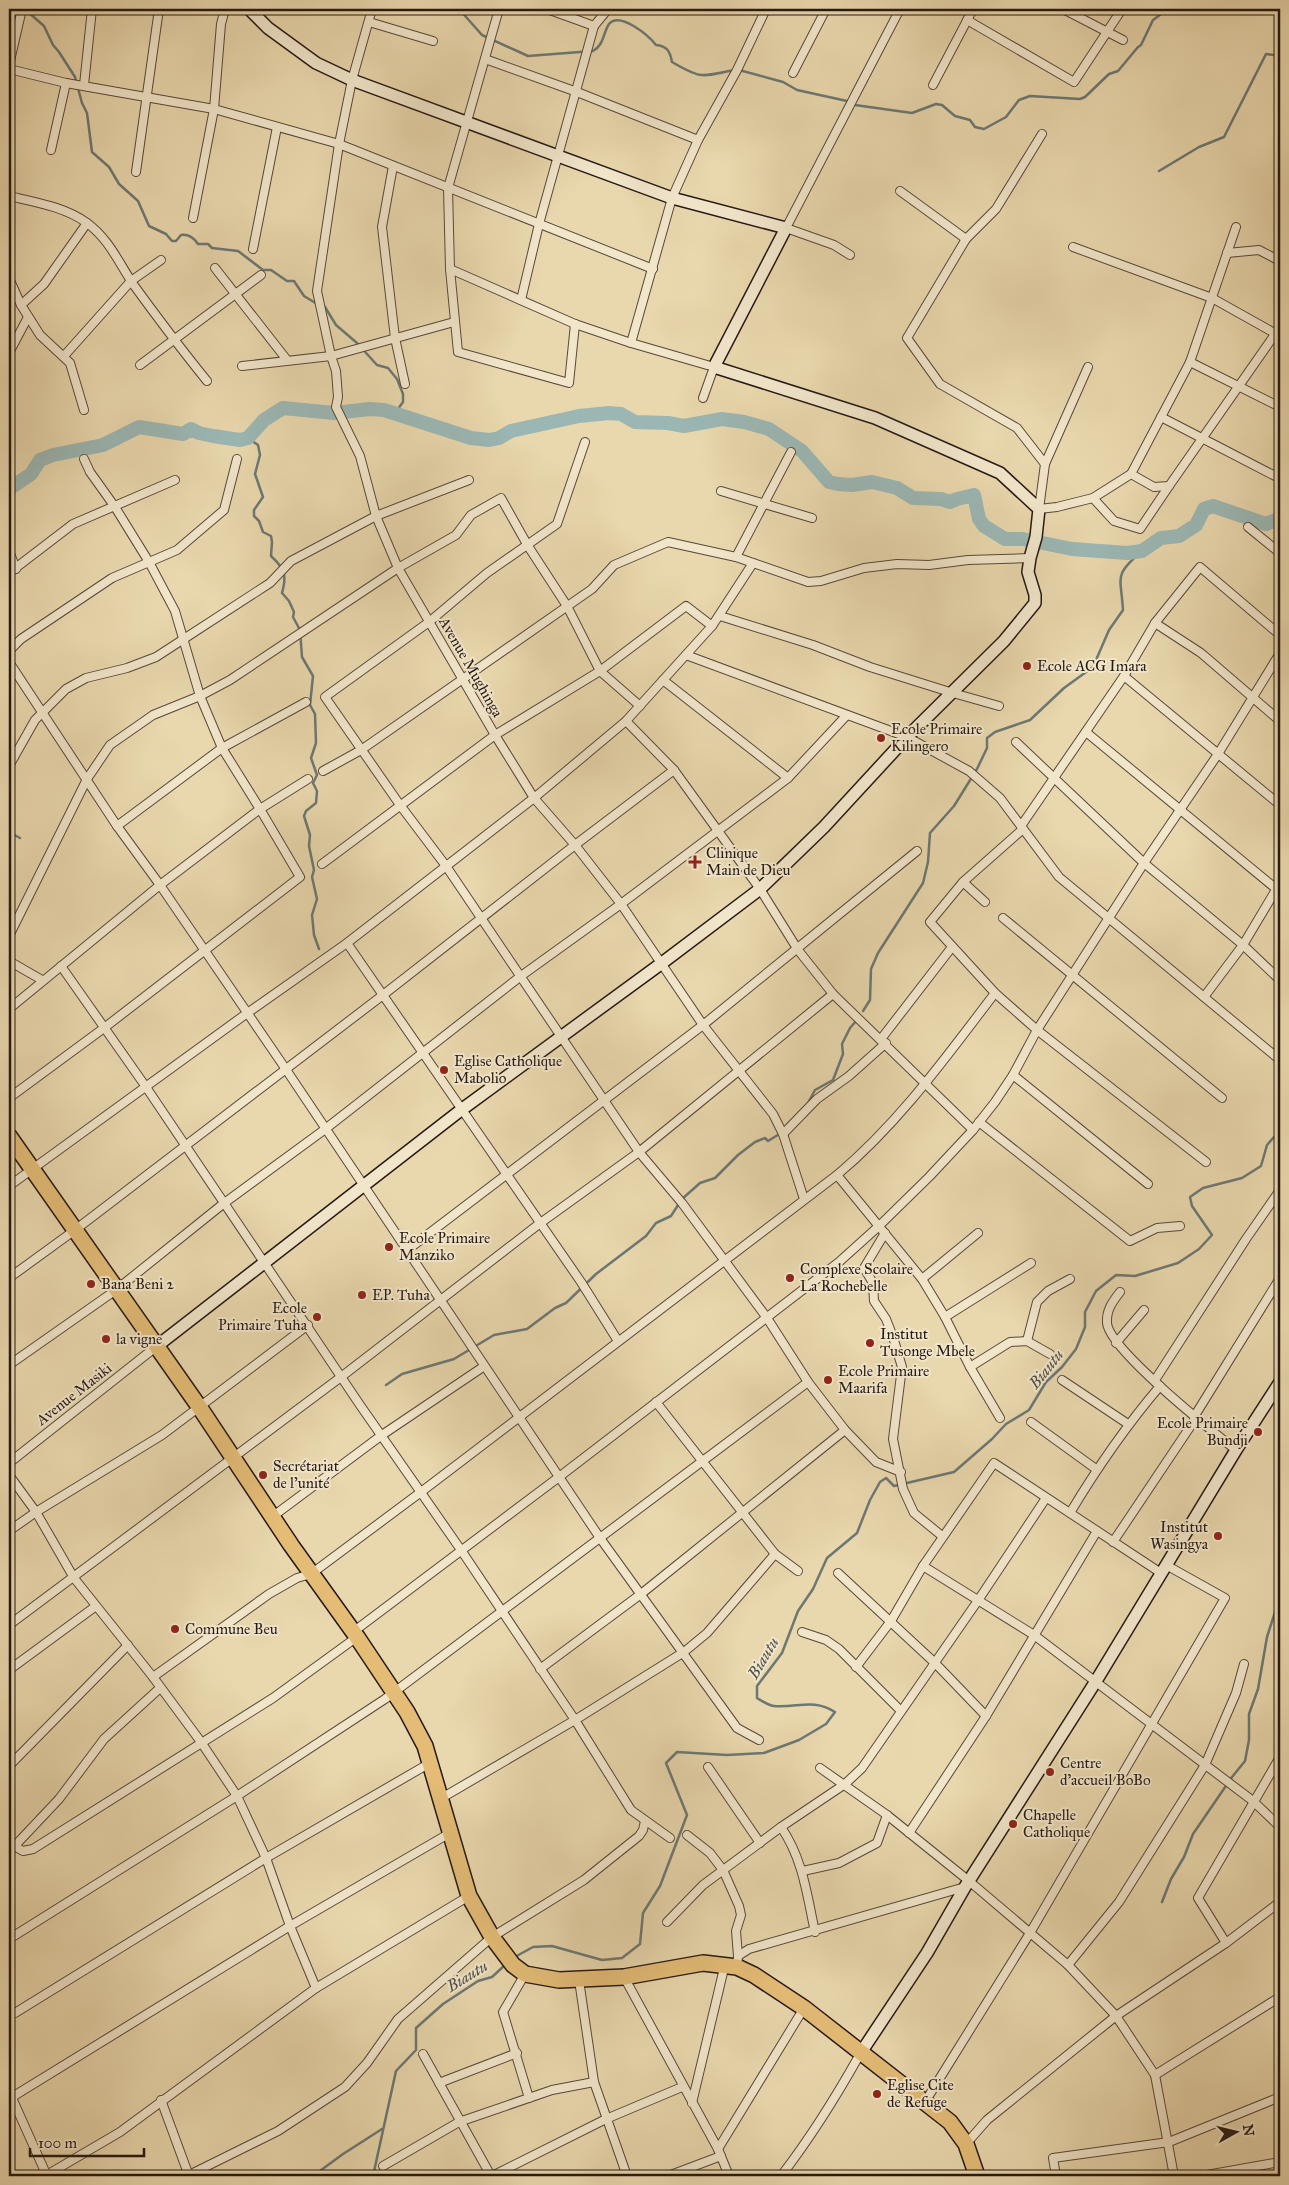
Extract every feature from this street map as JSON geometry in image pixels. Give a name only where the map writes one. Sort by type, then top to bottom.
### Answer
[{"type":"highway","points":[[9,1136],[234,1457],[311,1574],[394,1691],[421,1739],[430,1763],[469,1896],[492,1937],[509,1960],[526,1974],[559,1980],[624,1977],[703,1962],[734,1962],[804,2008],[860,2054],[950,2122],[966,2144],[977,2176]]},
{"type":"street","points":[[22,9],[9,67],[66,83],[214,109],[338,144],[652,269]]},
{"type":"street","points":[[84,85],[92,9]]},
{"type":"street","points":[[136,172],[159,9]]},
{"type":"street","points":[[193,218],[214,109],[221,24],[225,9]]},
{"type":"street","points":[[249,9],[268,28],[316,63],[352,80],[672,198],[786,228],[834,245],[850,256]]},
{"type":"street","points":[[331,356],[317,291],[338,144],[352,80],[372,9]]},
{"type":"street","points":[[499,9],[448,188],[450,270],[458,352],[569,383],[575,324]]},
{"type":"street","points":[[547,9],[594,26]]},
{"type":"street","points":[[521,300],[539,224],[594,26],[608,9]]},
{"type":"street","points":[[631,343],[672,198],[698,140],[737,70],[766,9]]},
{"type":"street","points":[[793,73],[826,9]]},
{"type":"street","points":[[703,398],[714,367],[900,9]]},
{"type":"street","points":[[934,85],[973,9]]},
{"type":"street","points":[[1063,9],[1123,40]]},
{"type":"street","points":[[967,20],[1074,82],[1122,9]]},
{"type":"street","points":[[369,22],[433,41]]},
{"type":"street","points":[[485,59],[577,92],[698,140]]},
{"type":"street","points":[[51,150],[66,83]]},
{"type":"street","points":[[253,249],[277,127]]},
{"type":"street","points":[[1042,134],[996,209],[966,239],[908,338],[940,384],[1017,428],[1045,464]]},
{"type":"street","points":[[393,166],[382,227],[395,338],[404,384]]},
{"type":"street","points":[[900,191],[966,239]]},
{"type":"street","points":[[9,196],[61,209],[87,223],[119,258],[131,281],[173,340],[207,381]]},
{"type":"street","points":[[21,306],[44,284],[87,223]]},
{"type":"street","points":[[450,270],[575,324],[884,422],[1000,473],[1039,508],[1057,507],[1093,498],[1131,474],[1190,362],[1236,228]]},
{"type":"street","points":[[1073,247],[1212,298],[1279,332],[1237,387],[1140,529],[1114,521],[1093,498]]},
{"type":"street","points":[[1227,253],[1259,250],[1280,262]]},
{"type":"street","points":[[64,356],[131,281],[161,260]]},
{"type":"street","points":[[215,268],[287,360]]},
{"type":"street","points":[[140,365],[261,275]]},
{"type":"street","points":[[9,278],[21,306],[40,335],[70,363],[84,410]]},
{"type":"street","points":[[9,354],[28,317]]},
{"type":"street","points":[[242,366],[331,356],[454,322]]},
{"type":"street","name":"Avenue Mughinga","points":[[331,356],[336,371],[338,396],[336,407],[360,456],[376,516],[398,568],[495,735],[534,798],[575,844],[621,904],[704,1025],[773,1114],[782,1132],[804,1199]]},
{"type":"street","points":[[1190,362],[1280,407]]},
{"type":"street","points":[[156,1346],[266,1264],[461,1110],[760,890],[824,827],[907,737],[1004,641],[1035,603],[1035,595],[1028,572],[1045,464],[1088,368]]},
{"type":"street","points":[[1161,417],[1279,478]]},
{"type":"street","points":[[585,442],[557,524],[487,573],[429,622],[325,697],[400,805],[446,866],[562,1036],[638,1152],[680,1201],[767,1318],[808,1382],[845,1430],[876,1462],[901,1472]]},
{"type":"street","points":[[736,557],[791,452]]},
{"type":"street","points":[[9,1098],[104,1028],[300,877],[222,748],[200,696],[175,612],[149,562],[115,507],[90,472],[84,459]]},
{"type":"street","points":[[9,651],[21,639],[112,578],[177,550],[224,510],[236,459]]},
{"type":"street","points":[[1131,474],[1154,487],[1169,486]]},
{"type":"street","points":[[9,551],[12,571],[73,524],[175,480]]},
{"type":"street","points":[[9,766],[34,720],[66,689],[86,678],[127,668],[156,657],[270,583],[291,561],[376,516],[469,480]]},
{"type":"street","points":[[721,491],[764,502],[812,518]]},
{"type":"street","points":[[9,936],[87,779],[110,745],[153,715],[200,696],[230,680],[398,568],[456,535],[471,515],[501,498],[528,546],[567,606],[600,671],[640,706]]},
{"type":"street","points":[[1248,527],[1280,553]]},
{"type":"street","points":[[323,771],[361,750],[592,589],[614,565],[668,542],[736,557],[808,582],[821,581],[864,568],[897,564],[929,565],[1033,548]]},
{"type":"street","points":[[9,1186],[32,1167],[347,943],[534,798],[626,721],[712,626],[753,563]]},
{"type":"street","points":[[1206,1162],[1037,1030],[995,993],[930,922],[964,882],[1022,827],[1124,676],[1154,623],[1200,567],[1280,635]]},
{"type":"street","points":[[322,864],[495,735],[600,671],[686,606],[712,626]]},
{"type":"street","points":[[720,616],[813,645],[870,667],[999,706]]},
{"type":"street","points":[[1154,623],[1201,653],[1280,721]]},
{"type":"street","points":[[160,1688],[104,1739],[59,1799],[10,1846],[23,1852],[33,1849],[273,1698],[461,1550],[839,1262],[879,1226],[973,1130],[1014,1075],[1037,1030],[1144,863],[1218,754],[1280,653]]},
{"type":"street","points":[[686,655],[846,716],[907,737],[969,771],[1000,798],[1059,877],[1280,1060]]},
{"type":"street","points":[[9,662],[117,826],[160,885],[246,1014],[285,1068],[324,1130],[365,1186],[439,1301],[600,1538],[737,1728],[759,1740]]},
{"type":"street","points":[[1124,676],[1280,805]]},
{"type":"street","points":[[663,680],[788,778]]},
{"type":"street","points":[[117,826],[222,748],[306,702]]},
{"type":"street","points":[[9,1365],[116,1290],[223,1204],[324,1130],[521,976],[621,904],[788,778],[846,716]]},
{"type":"street","points":[[626,721],[674,770],[760,890],[798,950],[833,994],[973,1130]]},
{"type":"street","points":[[1086,732],[1279,888],[1243,945],[1204,997]]},
{"type":"street","points":[[1016,742],[1144,863],[1243,945],[1280,980]]},
{"type":"street","points":[[9,1278],[75,1230],[383,995],[575,844],[674,770]]},
{"type":"street","points":[[9,1009],[160,885],[260,809],[308,779]]},
{"type":"street","points":[[406,1251],[704,1025],[917,851]]},
{"type":"street","points":[[964,882],[985,902]]},
{"type":"street","points":[[1004,918],[1222,1098]]},
{"type":"street","points":[[347,943],[586,1290],[618,1341]]},
{"type":"street","points":[[782,1132],[817,1099],[850,1076],[883,1041],[952,947]]},
{"type":"street","points":[[9,961],[42,980]]},
{"type":"street","points":[[60,966],[146,1086],[223,1204],[461,1550],[575,1720],[630,1810],[670,1838]]},
{"type":"street","points":[[154,1677],[269,1594],[297,1578],[311,1574],[837,1175],[866,1150],[925,1085],[995,993]]},
{"type":"street","points":[[9,1625],[74,1578],[130,1532],[341,1377],[539,1224],[638,1152],[833,994]]},
{"type":"street","points":[[1014,1075],[1148,1184]]},
{"type":"street","points":[[979,1122],[1130,1241],[1157,1228],[1180,1226]]},
{"type":"street","points":[[837,1175],[922,1279],[1000,1418]]},
{"type":"street","points":[[1070,1513],[1096,1469],[1157,1383],[1246,1239],[1280,1190]]},
{"type":"street","points":[[885,1233],[864,1268],[873,1283],[874,1301],[886,1319],[902,1367],[893,1439],[903,1486],[914,1513],[942,1536]]},
{"type":"street","points":[[922,1279],[978,1233]]},
{"type":"street","points":[[945,1317],[1031,1263]]},
{"type":"street","points":[[1113,1542],[1195,1417],[1280,1278]]},
{"type":"street","points":[[1027,1341],[1037,1302],[1048,1291],[1070,1279]]},
{"type":"street","points":[[1120,1292],[1109,1307],[1107,1323],[1116,1343],[1195,1417],[1236,1450]]},
{"type":"street","points":[[1116,1343],[1144,1310]]},
{"type":"street","points":[[9,1531],[36,1512],[162,1435],[308,1325]]},
{"type":"street","points":[[970,1367],[1010,1342],[1027,1341],[1050,1354]]},
{"type":"street","name":"Avenue Masiki","points":[[9,1463],[156,1346]]},
{"type":"street","points":[[272,1516],[382,1435],[483,1366]]},
{"type":"street","points":[[1062,1380],[1128,1424]]},
{"type":"street","points":[[9,1939],[237,1796],[394,1691],[808,1382]]},
{"type":"street","points":[[781,2176],[839,2093],[860,2054],[927,1953],[967,1884],[1096,1680],[1236,1450],[1280,1382]]},
{"type":"street","points":[[656,1402],[775,1554],[798,1571]]},
{"type":"street","points":[[1031,1422],[1096,1469]]},
{"type":"street","points":[[540,1669],[641,1594],[845,1430]]},
{"type":"street","points":[[856,1667],[891,1621],[942,1536],[994,1463],[1113,1542],[1163,1569],[1225,1598],[1030,1932],[925,2102]]},
{"type":"street","points":[[9,1474],[36,1512],[74,1578],[154,1677],[237,1796],[266,1858],[290,1926],[316,1988]]},
{"type":"street","points":[[667,1922],[703,1885],[781,1827],[844,1784],[862,1768],[900,1710],[979,1600],[1046,1498]]},
{"type":"street","points":[[910,1833],[986,1716],[1097,1531]]},
{"type":"street","points":[[440,1799],[575,1720],[684,1652],[708,1633],[775,1554]]},
{"type":"street","points":[[923,1566],[1034,1634],[1204,1765],[1277,1818],[1280,1827]]},
{"type":"street","points":[[838,1573],[935,1663],[986,1716]]},
{"type":"street","points":[[9,1670],[96,1606]]},
{"type":"street","points":[[802,1632],[826,1640],[839,1649],[900,1710]]},
{"type":"street","points":[[9,1766],[128,1646]]},
{"type":"street","points":[[1068,1965],[1119,1902],[1204,1765],[1236,1693],[1244,1664]]},
{"type":"street","points":[[1226,1943],[1198,1898],[1280,1757]]},
{"type":"street","points":[[15,2013],[266,1858],[430,1763]]},
{"type":"street","points":[[708,1767],[760,1843]]},
{"type":"street","points":[[820,1768],[887,1815],[967,1884],[1030,1932],[1068,1965],[1116,2016],[1155,2075],[1174,2176]]},
{"type":"street","points":[[803,1871],[839,1864],[877,1843],[887,1815]]},
{"type":"street","points":[[161,2100],[188,2176],[278,2131],[345,2087],[367,2063],[398,2019],[492,1937],[584,1880],[638,1836],[643,1830],[645,1821]]},
{"type":"street","points":[[781,1827],[792,1844],[803,1871],[815,1932]]},
{"type":"street","points":[[450,1833],[290,1926],[10,2098],[46,2176],[120,2132],[161,2100],[316,1988],[469,1896]]},
{"type":"street","points":[[687,1835],[710,1853],[723,1870],[741,1914],[736,1931],[734,1962],[692,2104]]},
{"type":"street","points":[[734,1962],[749,1949],[815,1932],[967,1884]]},
{"type":"street","points":[[966,2144],[987,2120],[1116,2016],[1226,1943],[1280,1902]]},
{"type":"street","points":[[526,1974],[503,2012],[517,2053],[529,2098]]},
{"type":"street","points":[[624,1977],[719,2153],[729,2176]]},
{"type":"street","points":[[579,1980],[594,2082],[627,2176]]},
{"type":"street","points":[[1155,2075],[1280,1997]]},
{"type":"street","points":[[668,2176],[719,2153],[804,2008]]},
{"type":"street","points":[[439,2083],[517,2053]]},
{"type":"street","points":[[423,2054],[459,2122],[491,2176],[606,2119],[682,2087]]},
{"type":"street","points":[[383,2166],[459,2122],[552,2090],[594,2082]]},
{"type":"street","points":[[1056,2176],[1053,2158],[1168,2142],[1280,2097]]},
{"type":"street","points":[[1201,2176],[1280,2162]]},
{"type":"waterway","points":[[459,9],[482,35],[528,56],[593,51],[599,46],[609,24],[614,21],[620,21],[634,26],[656,45],[665,48],[669,52],[672,62],[689,71],[708,75],[734,70]]},
{"type":"waterway","points":[[855,105],[912,113],[936,104],[942,105],[955,116],[970,120],[975,127],[984,129],[1006,117],[1019,100],[1030,96],[1080,99],[1085,97],[1109,74],[1118,71],[1141,45],[1153,20],[1160,15],[1161,9]]},
{"type":"waterway","points":[[28,12],[44,26],[53,45],[75,77],[82,103],[87,113],[92,152],[109,167],[119,184],[138,201],[149,226],[166,234],[172,241],[176,241],[181,235],[186,235],[193,238],[198,244],[208,244],[212,248],[238,251],[263,270],[271,270],[287,281],[294,281],[304,296],[317,304]]},
{"type":"waterway","points":[[1159,171],[1199,147],[1224,137],[1266,54],[1280,56]]},
{"type":"waterway","points":[[739,70],[783,82],[797,90],[847,101]]},
{"type":"waterway","points":[[322,306],[325,307],[336,325],[357,343],[377,365],[388,368],[397,379],[403,394],[403,402],[395,413]]},
{"type":"waterway","points":[[9,489],[31,474],[40,460],[53,455],[103,445],[139,427],[183,434],[191,429],[199,433],[240,440],[248,438],[264,420],[283,408],[334,413],[370,409],[384,410],[471,438],[489,440],[499,438],[511,431],[579,416],[609,413],[621,414],[635,422],[668,423],[684,426],[722,419],[744,422],[769,429],[802,451],[829,482],[852,485],[872,482],[897,488],[913,498],[941,499],[950,502],[974,495],[979,519],[984,526],[1005,539],[1023,539],[1072,549],[1127,553],[1142,551],[1161,538],[1179,536],[1196,525],[1204,509],[1213,506],[1266,524],[1280,518]]},
{"type":"waterway","points":[[248,438],[258,445],[260,455],[255,474],[263,497],[254,510],[254,516],[259,521],[263,532],[271,536],[271,556],[284,573],[282,593],[289,601],[294,612],[293,617],[300,630],[302,657],[313,676],[310,705],[315,714],[316,743],[311,758],[317,775],[313,783],[317,791],[316,803],[306,811],[304,816],[310,835],[309,846],[314,870],[312,877],[317,899],[312,915],[314,935],[319,949]]},
{"type":"waterway","points":[[863,1011],[870,1000],[871,969],[878,953],[923,883],[928,862],[930,833],[954,806],[977,769],[987,748],[987,738],[995,732],[1030,720],[1064,688],[1093,667],[1109,630],[1123,610],[1120,583],[1123,572],[1142,551]]},
{"type":"waterway","points":[[9,832],[20,838]]},
{"type":"waterway","points":[[808,1103],[815,1090],[833,1080],[843,1054],[842,1044],[850,1028],[857,1020]]},
{"type":"waterway","points":[[787,1125],[804,1107]]},
{"type":"waterway","name":"Biautu","points":[[513,1958],[533,1947],[552,1946],[602,1960],[622,1958],[640,1944],[643,1913],[660,1886],[687,1815],[666,1763],[677,1752],[727,1755],[764,1753],[799,1740],[826,1724],[835,1712],[820,1705],[812,1704],[770,1705],[757,1698],[757,1686],[782,1653],[798,1611],[813,1589],[827,1558],[857,1533],[870,1500],[880,1482],[886,1478],[894,1486],[954,1472],[992,1439],[1006,1424],[1029,1410],[1046,1382],[1062,1367],[1076,1349],[1085,1327],[1085,1312],[1096,1291],[1116,1275],[1135,1276],[1178,1263],[1199,1249],[1212,1235],[1192,1206],[1190,1197],[1203,1188],[1242,1178],[1261,1166],[1267,1145],[1280,1130]]},
{"type":"waterway","points":[[386,1385],[402,1374],[454,1359],[494,1335],[527,1329],[555,1308],[566,1303],[596,1274],[646,1236],[656,1223],[671,1216],[682,1199],[700,1183],[715,1178],[738,1155],[755,1142],[765,1138],[768,1141],[781,1133]]},
{"type":"waterway","points":[[1162,1902],[1193,1834],[1245,1761],[1249,1740],[1249,1714],[1258,1689],[1267,1637],[1276,1609],[1280,1567]]},
{"type":"waterway","name":"Biautu","points":[[373,2176],[396,2071],[416,2050],[416,2028],[443,2004],[478,1981],[492,1977],[505,1965]]},
{"type":"waterway","points":[[313,2176],[382,2129]]},
{"type":"place","name":"Ecole ACG Imara","points":[[1027,666]]},
{"type":"place","name":"Ecole Primaire Kilingero","points":[[881,738]]},
{"type":"place","name":"Clinique Main de Dieu","points":[[695,862]]},
{"type":"place","name":"Eglise Catholique Mabolio","points":[[444,1070]]},
{"type":"place","name":"Ecole Primaire Manziko","points":[[389,1247]]},
{"type":"place","name":"Complexe Scolaire La Rochebelle","points":[[790,1278]]},
{"type":"place","name":"Bana Beni 2","points":[[91,1284]]},
{"type":"place","name":"EP. Tuha","points":[[362,1295]]},
{"type":"place","name":"Ecole Primaire Tuha","points":[[317,1317]]},
{"type":"place","name":"la vigne","points":[[106,1339]]},
{"type":"place","name":"Institut Tusonge Mbele","points":[[870,1343]]},
{"type":"place","name":"Ecole Primaire Maarifa","points":[[828,1380]]},
{"type":"place","name":"Ecole Primaire Bundji","points":[[1258,1432]]},
{"type":"place","name":"Secrétariat de l'unité","points":[[263,1475]]},
{"type":"place","name":"Institut Wasingya","points":[[1218,1536]]},
{"type":"place","name":"Commune Beu","points":[[175,1629]]},
{"type":"place","name":"Centre d'accueil BoBo","points":[[1050,1772]]},
{"type":"place","name":"Chapelle Catholique","points":[[1013,1824]]},
{"type":"place","name":"Eglise Cite de Refuge","points":[[877,2094]]}]
